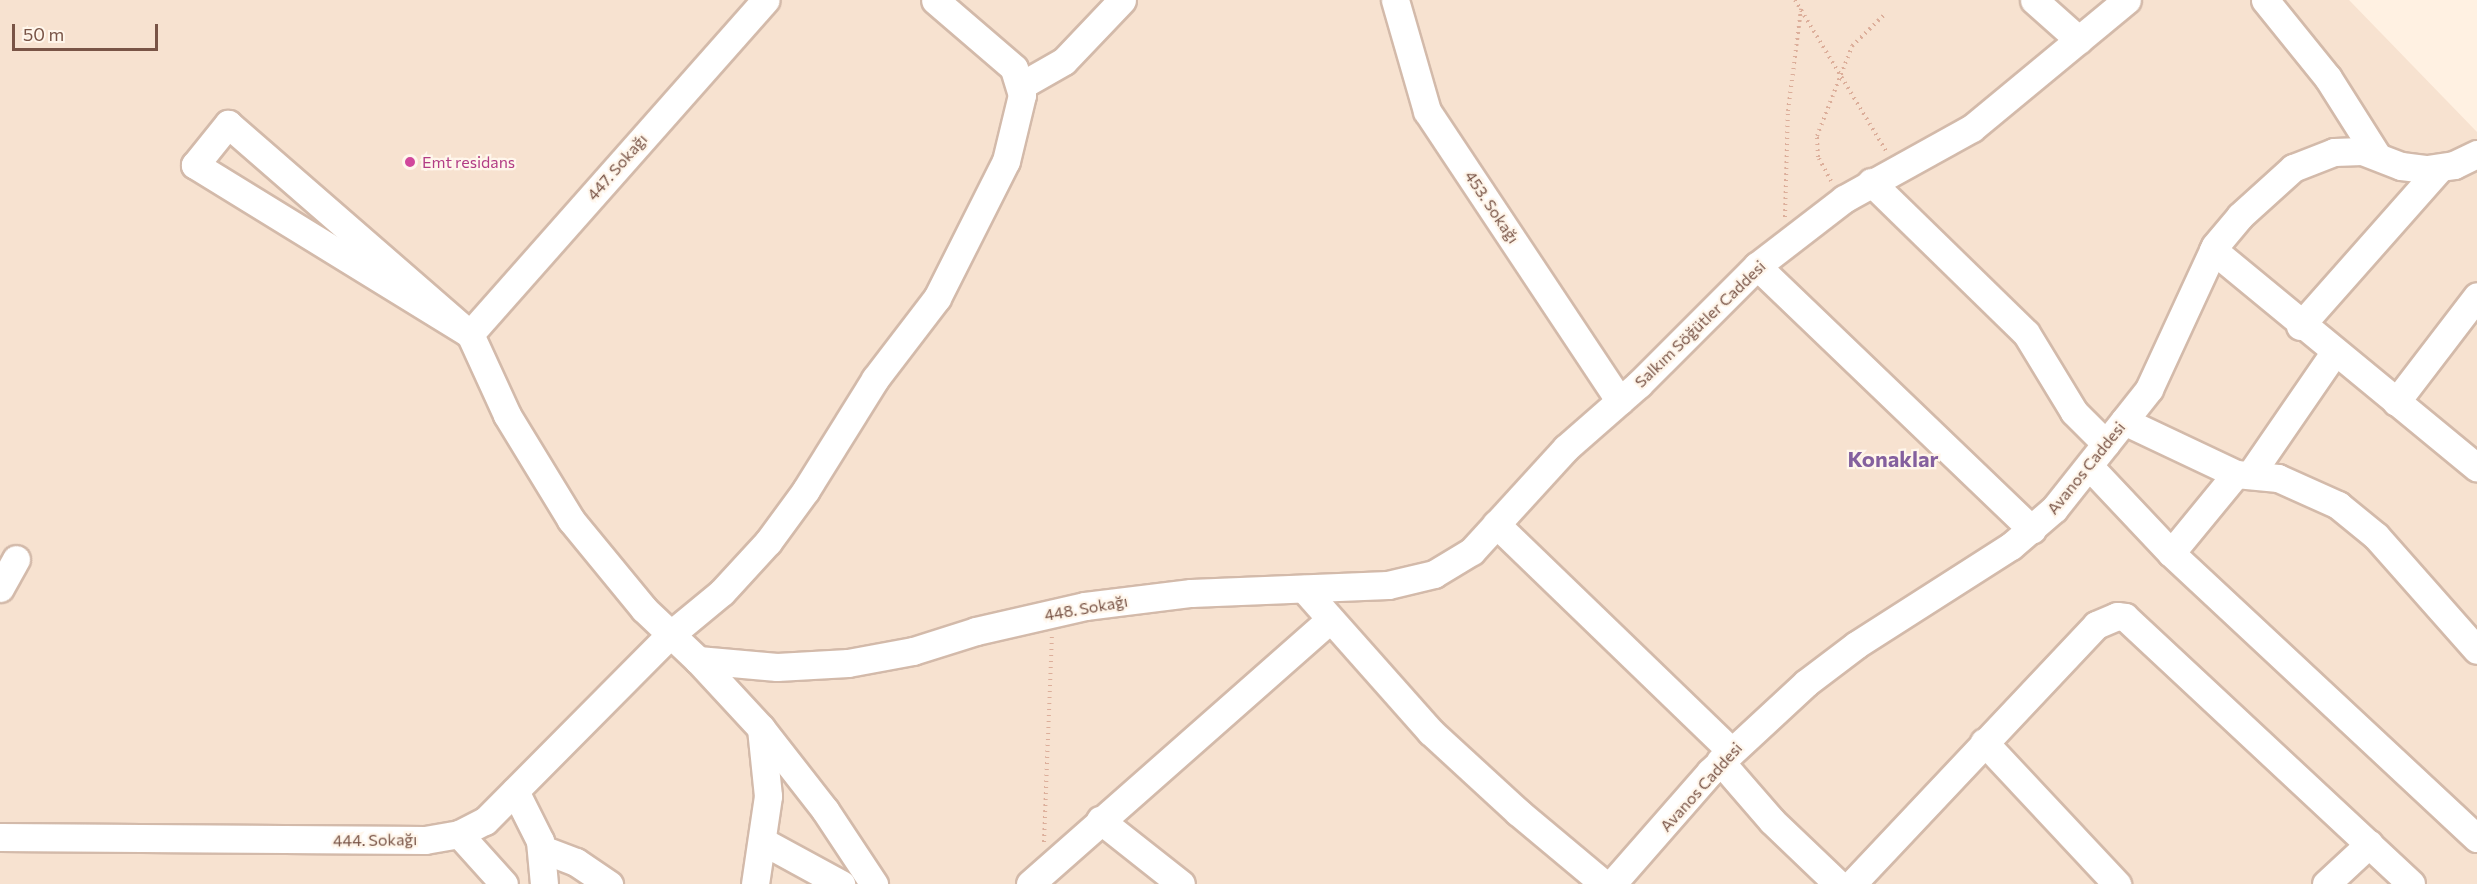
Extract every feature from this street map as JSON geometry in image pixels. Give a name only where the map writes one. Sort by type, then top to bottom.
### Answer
[{"type":"street","name":"447. Sokağı","points":[[470,334],[765,0]]},
{"type":"street","points":[[935,0],[1014,68],[1022,85],[1064,61],[1122,0]]},
{"type":"street","name":"453. Sokağı","points":[[1395,0],[1427,111],[1620,401]]},
{"type":"street","points":[[2034,0],[2079,40]]},
{"type":"street","name":"Salkım Söğütler Caddesi","points":[[1472,551],[1566,448],[1620,401],[1757,266],[1844,199],[1896,167],[1972,128],[2127,0]]},
{"type":"street","points":[[2265,0],[2328,78],[2376,154]]},
{"type":"street","name":"444. Sokağı","points":[[0,837],[296,841],[425,840],[459,834],[484,822],[670,635],[722,592],[768,542],[806,490],[875,379],[937,298],[1006,161],[1022,85]]},
{"type":"street","points":[[470,334],[195,165],[228,124],[470,334],[507,414],[560,504],[618,581],[670,635],[699,660],[761,728],[825,810],[874,884]]},
{"type":"street","name":"Avanos Caddesi","points":[[1612,884],[1726,756],[1830,663],[2032,530],[2089,466],[2149,389],[2213,250],[2240,216],[2306,161],[2334,152],[2376,154],[2401,166],[2440,168],[2477,154]]},
{"type":"street","points":[[2300,326],[2440,168]]},
{"type":"street","points":[[1871,182],[2026,333],[2074,412],[2106,444]]},
{"type":"street","points":[[2213,250],[2300,326],[2477,468]]},
{"type":"street","points":[[1757,266],[2032,530]]},
{"type":"street","points":[[2396,402],[2477,296]]},
{"type":"street","points":[[2171,554],[2243,475],[2334,353]]},
{"type":"street","points":[[2124,421],[2243,475],[2278,478],[2298,485],[2358,520],[2477,650]]},
{"type":"street","points":[[2089,466],[2171,554],[2477,838]]},
{"type":"street","points":[[1496,524],[1726,756],[1772,821],[1838,884]]},
{"type":"street","name":"448. Sokağı","points":[[699,660],[777,668],[848,663],[913,651],[976,631],[1053,613],[1191,593],[1304,590],[1419,579],[1448,568],[1472,551]]},
{"type":"street","points":[[0,588],[16,559]]},
{"type":"street","points":[[1304,590],[1329,620],[1457,756],[1604,884]]},
{"type":"street","points":[[1852,884],[2096,625],[2108,618],[2125,617],[2411,884]]},
{"type":"street","points":[[1036,878],[1329,620]]},
{"type":"street","points":[[755,884],[764,842],[768,796],[761,728]]},
{"type":"street","points":[[1984,742],[2117,884]]},
{"type":"street","points":[[515,792],[531,819],[542,849],[544,884]]},
{"type":"street","points":[[1100,820],[1181,884]]},
{"type":"street","points":[[459,834],[504,884]]},
{"type":"street","points":[[764,842],[841,884]]},
{"type":"street","points":[[2326,884],[2369,844]]},
{"type":"street","points":[[542,849],[576,862],[609,884]]},
{"type":"path","points":[[1795,0],[1896,167]]},
{"type":"path","points":[[1786,242],[1788,111],[1802,9]]},
{"type":"path","points":[[1844,199],[1816,149],[1817,136],[1852,46],[1885,14]]},
{"type":"path","points":[[1036,878],[1053,613]]},
{"type":"shaded area","points":[[0,0],[2349,0],[2477,132],[2477,884],[0,884]]},
{"type":"place","name":"Emt residans","points":[[410,162]]},
{"type":"district","name":"Konaklar","points":[[1893,459]]}]
